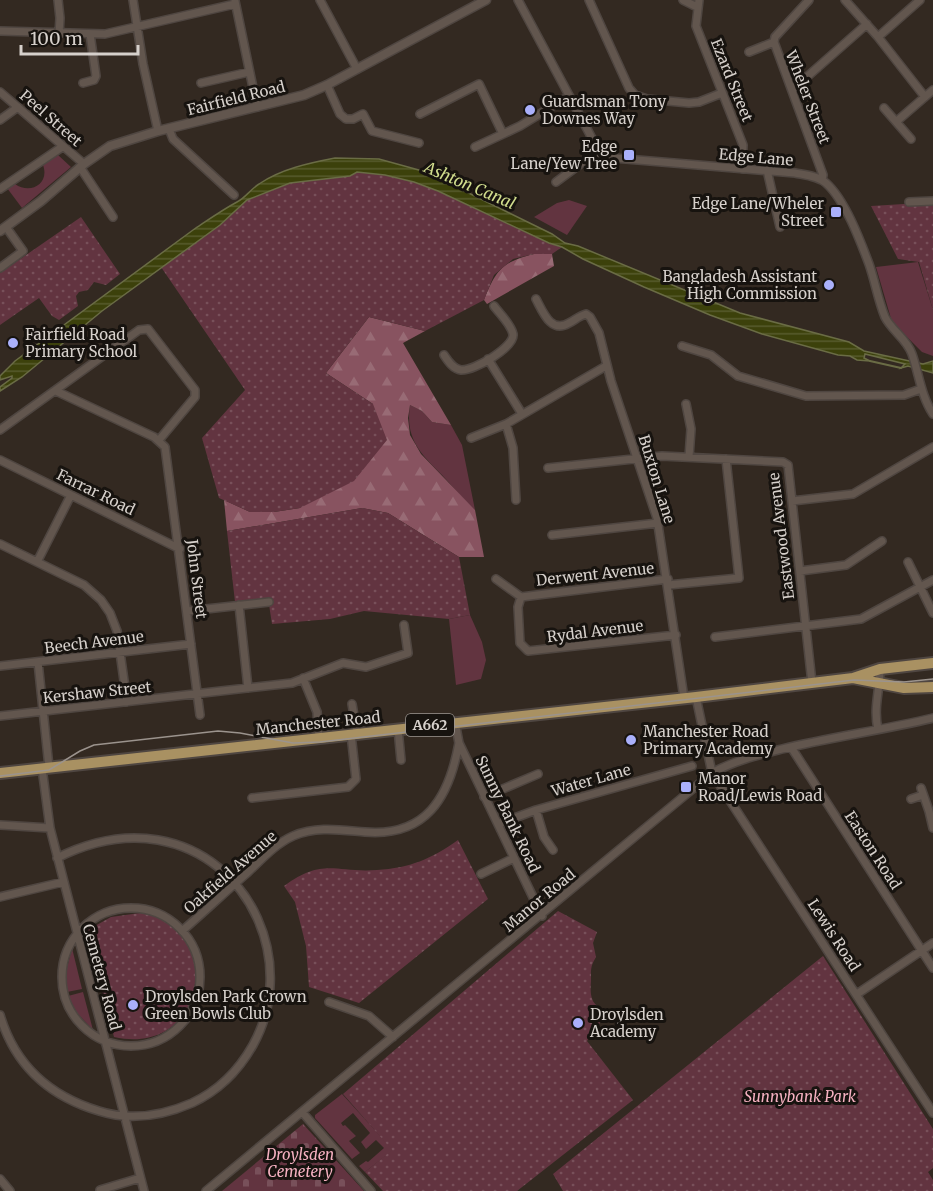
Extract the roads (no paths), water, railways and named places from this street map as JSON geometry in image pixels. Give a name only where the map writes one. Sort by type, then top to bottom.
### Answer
[{"type":"main road","name":"Manchester Road","points":[[0,773],[696,697],[853,678],[880,669],[933,663]]},
{"type":"main road","name":"Manchester Road","points":[[853,678],[904,688],[933,687]]},
{"type":"street","points":[[58,0],[59,34]]},
{"type":"street","points":[[133,0],[158,131]]},
{"type":"street","points":[[320,0],[357,69]]},
{"type":"street","name":"Fairfield Road","points":[[3,229],[110,146],[158,131],[295,98],[327,85],[486,0]]},
{"type":"street","points":[[518,0],[598,151],[556,182]]},
{"type":"street","points":[[589,0],[629,88],[635,95],[647,99],[689,103],[699,102],[722,93]]},
{"type":"street","points":[[683,0],[698,3]]},
{"type":"street","name":"Wheler Street","points":[[809,0],[774,42],[823,175],[822,180]]},
{"type":"street","points":[[845,0],[878,36],[925,97]]},
{"type":"street","points":[[878,36],[920,0]]},
{"type":"street","points":[[0,32],[105,34],[235,2],[257,107]]},
{"type":"street","name":"Ezard Street","points":[[698,3],[696,26],[743,145],[742,169]]},
{"type":"street","points":[[792,90],[867,24]]},
{"type":"street","points":[[83,83],[94,80],[96,76],[90,34]]},
{"type":"street","points":[[749,52],[774,42]]},
{"type":"street","points":[[201,83],[249,72]]},
{"type":"street","points":[[420,114],[479,84],[503,134]]},
{"type":"street","points":[[327,85],[340,114],[346,119],[353,119],[363,114],[372,131],[419,143]]},
{"type":"street","points":[[897,121],[933,90]]},
{"type":"street","name":"Peel Street","points":[[0,92],[82,166],[113,216]]},
{"type":"street","points":[[475,147],[520,126],[569,96]]},
{"type":"street","points":[[0,120],[18,107]]},
{"type":"street","points":[[884,108],[912,139]]},
{"type":"street","points":[[169,129],[173,139],[234,195]]},
{"type":"street","points":[[0,189],[62,147]]},
{"type":"street","name":"Edge Lane","points":[[598,151],[602,157],[767,170],[795,173],[822,180]]},
{"type":"street","points":[[767,170],[780,226]]},
{"type":"street","points":[[822,180],[842,206],[856,234],[869,264],[889,325],[911,352],[921,389],[933,414]]},
{"type":"street","points":[[909,202],[933,201]]},
{"type":"street","points":[[0,268],[23,251],[3,229]]},
{"type":"street","name":"Buxton Lane","points":[[536,299],[554,326],[564,325],[582,315],[588,315],[596,327],[606,366],[658,523],[684,698]]},
{"type":"street","points":[[444,355],[450,363],[460,369],[469,369],[509,345],[513,334],[494,306]]},
{"type":"street","points":[[0,430],[139,330],[148,329],[195,390],[195,397],[159,440],[56,391]]},
{"type":"street","points":[[682,346],[711,355],[738,376],[806,396],[903,395],[921,389]]},
{"type":"street","points":[[488,359],[522,414]]},
{"type":"street","points":[[471,438],[506,424],[606,366]]},
{"type":"street","points":[[686,404],[691,429],[689,457]]},
{"type":"street","points":[[506,424],[513,448],[516,500]]},
{"type":"street","name":"John Street","points":[[159,440],[165,447],[200,715]]},
{"type":"street","points":[[792,501],[853,494],[933,447]]},
{"type":"street","name":"Eastwood Avenue","points":[[548,468],[637,457],[689,457],[783,462],[788,465],[812,682]]},
{"type":"street","name":"Derwent Avenue","points":[[496,579],[521,597],[668,582],[738,578],[726,459]]},
{"type":"street","name":"Farrar Road","points":[[0,460],[180,549]]},
{"type":"street","points":[[37,562],[71,495]]},
{"type":"street","points":[[552,535],[658,523]]},
{"type":"street","points":[[800,571],[846,565],[882,541]]},
{"type":"street","points":[[0,544],[84,585],[101,600],[114,622],[121,652],[126,702]]},
{"type":"street","points":[[908,562],[933,613]]},
{"type":"street","points":[[715,637],[861,619],[933,580]]},
{"type":"street","name":"Rydal Avenue","points":[[521,597],[518,607],[520,643],[528,651],[676,635]]},
{"type":"street","points":[[188,611],[269,602]]},
{"type":"street","points":[[239,605],[248,688]]},
{"type":"street","name":"Kershaw Street","points":[[0,716],[292,683],[343,663],[366,667],[408,653],[404,625]]},
{"type":"street","name":"Beech Avenue","points":[[0,666],[191,644]]},
{"type":"street","name":"Cemetery Road","points":[[38,662],[50,828],[144,1191]]},
{"type":"street","points":[[878,729],[875,711],[880,669]]},
{"type":"street","points":[[303,678],[317,712],[319,738]]},
{"type":"street","points":[[696,697],[712,773]]},
{"type":"street","points":[[252,798],[348,787],[356,779],[352,704]]},
{"type":"street","name":"Manor Road","points":[[206,1191],[712,773],[722,767],[749,758],[791,747],[933,718]]},
{"type":"street","name":"Sunny Bank Road","points":[[455,723],[459,743],[542,915]]},
{"type":"street","points":[[398,729],[401,760]]},
{"type":"street","name":"Oakfield Avenue","points":[[182,931],[273,849],[301,833],[320,829],[388,832],[403,830],[415,824],[440,797],[450,777],[459,743]]},
{"type":"street","name":"Easton Road","points":[[791,747],[933,968]]},
{"type":"street","name":"Water Lane","points":[[498,824],[536,810],[692,766]]},
{"type":"street","name":"Lewis Road","points":[[712,773],[933,1113]]},
{"type":"street","points":[[484,797],[538,774]]},
{"type":"street","points":[[911,799],[922,791],[933,828]]},
{"type":"street","points":[[536,810],[544,837],[553,850]]},
{"type":"street","points":[[0,825],[50,828]]},
{"type":"street","points":[[0,1015],[6,1034],[18,1056],[50,1089],[88,1108],[125,1117],[160,1113],[183,1107],[204,1096],[238,1068],[258,1037],[270,992],[268,945],[256,915],[234,884],[200,855],[177,845],[146,838],[101,841],[83,846],[57,858]]},
{"type":"street","points":[[481,874],[514,858]]},
{"type":"street","points":[[0,897],[63,882]]},
{"type":"street","points":[[138,908],[161,915],[182,931],[196,951],[200,970],[196,998],[185,1019],[169,1034],[156,1041],[132,1044],[105,1040],[82,1026],[68,1007],[62,981],[63,960],[76,933],[102,915],[138,908]]},
{"type":"street","points":[[856,994],[933,943]]},
{"type":"street","points":[[329,1002],[369,1016],[393,1037]]},
{"type":"street","points":[[302,1112],[371,1191]]},
{"type":"street","points":[[100,1190],[140,1178]]},
{"type":"street","points":[[0,1179],[10,1191]]},
{"type":"waterway","points":[[870,361],[901,368]]},
{"type":"tram line","points":[[0,776],[49,770],[94,745],[218,731],[293,743],[320,742],[854,680],[904,682],[933,679]]},
{"type":"place","name":"Guardsman Tony Downes Way","points":[[530,110]]},
{"type":"place","name":"Edge Lane/Yew Tree","points":[[629,155]]},
{"type":"place","name":"Edge Lane/Wheler Street","points":[[836,212]]},
{"type":"place","name":"Bangladesh Assistant High Commission","points":[[829,285]]},
{"type":"place","name":"Fairfield Road Primary School","points":[[13,343]]},
{"type":"place","name":"Manchester Road Primary Academy","points":[[631,740]]},
{"type":"place","name":"Manor Road/Lewis Road","points":[[686,787]]},
{"type":"place","name":"Droylsden Park Crown Green Bowls Club","points":[[133,1005]]},
{"type":"place","name":"Droylsden Academy","points":[[578,1023]]},
{"type":"water label","name":"Ashton Canal","points":[[470,185]]},
{"type":"park label","name":"Sunnybank Park","points":[[800,1096]]},
{"type":"park label","name":"Droylsden Cemetery","points":[[300,1162]]}]
